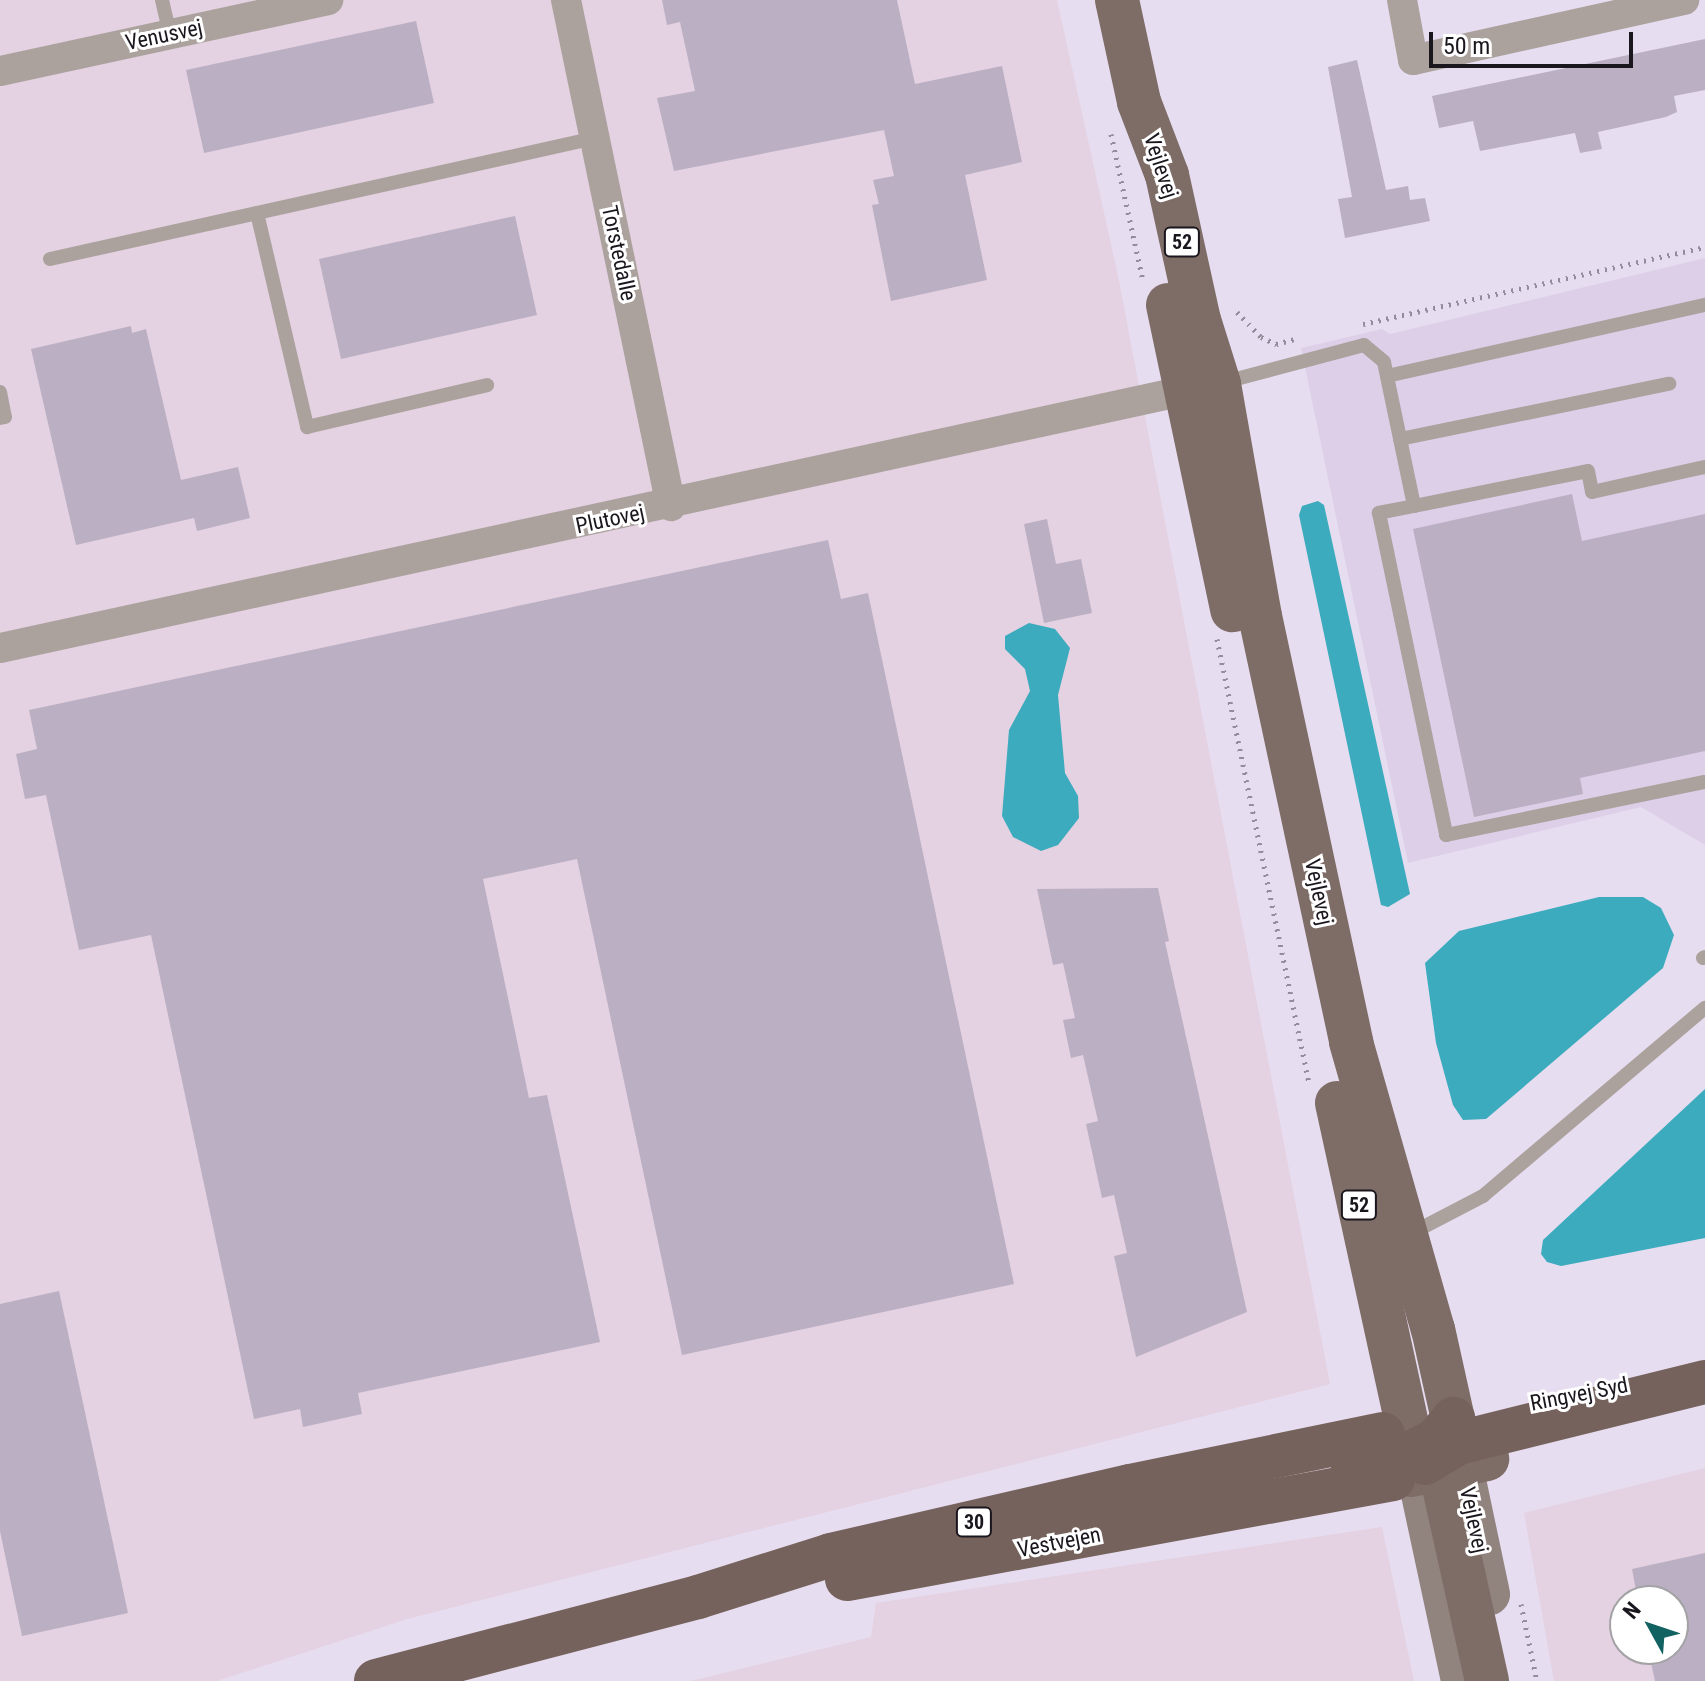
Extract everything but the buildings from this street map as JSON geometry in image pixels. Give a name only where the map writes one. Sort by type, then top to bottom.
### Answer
[{"type":"highway","name":"Ringvej Syd","points":[[1435,1447],[1705,1370]]},
{"type":"highway","points":[[1435,1447],[1705,1382]]},
{"type":"highway","name":"Ringvej Syd","points":[[1435,1447],[1705,1409]]},
{"type":"highway","name":"Vestvejen","points":[[698,1597],[986,1556],[1435,1447]]},
{"type":"highway","name":"Vestvejen","points":[[376,1681],[698,1597],[846,1552],[1435,1447]]},
{"type":"main road","name":"Vejlevej","points":[[1117,0],[1123,111],[1142,188],[1203,387],[1260,616],[1348,1027],[1388,1246]]},
{"type":"main road","name":"Vejlevej","points":[[1203,387],[1311,981],[1388,1246],[1433,1329],[1435,1447],[1462,1681]]},
{"type":"main road","name":"Vejlevej","points":[[1435,1447],[1505,1681]]},
{"type":"main road","points":[[1435,1447],[1487,1681]]},
{"type":"street","name":"Venusvej","points":[[0,71],[328,0]]},
{"type":"street","name":"Torstedalle","points":[[566,0],[671,506]]},
{"type":"street","points":[[1402,0],[1413,60],[1587,10],[1684,0]]},
{"type":"street","name":"Plutovej","points":[[0,648],[671,506],[1203,387]]},
{"type":"lane","points":[[162,0],[170,34]]},
{"type":"lane","points":[[50,259],[595,138]]},
{"type":"lane","points":[[257,213],[307,427],[487,385]]},
{"type":"lane","points":[[1387,376],[1705,305]]},
{"type":"lane","points":[[1203,387],[1364,345],[1384,362],[1414,506]]},
{"type":"lane","points":[[1400,439],[1669,384]]},
{"type":"lane","points":[[0,392],[5,417],[0,418]]},
{"type":"lane","points":[[1705,467],[1592,492],[1588,471],[1379,513],[1446,835],[1705,782]]},
{"type":"lane","points":[[1388,1246],[1429,1228],[1483,1196],[1705,1008]]},
{"type":"path","points":[[1123,111],[1143,284]]},
{"type":"path","points":[[1353,326],[1705,247]]},
{"type":"path","points":[[1237,312],[1261,337],[1276,344],[1307,337]]},
{"type":"path","points":[[1213,622],[1312,1098]]},
{"type":"shaded area","points":[[0,0],[1057,0],[1118,276],[1330,1384],[407,1619],[217,1681],[0,1681]]},
{"type":"shaded area","points":[[1705,258],[1705,845],[1641,807],[1408,863],[1301,348],[1382,329],[1390,334]]},
{"type":"shaded area","points":[[1705,1468],[1705,1681],[1554,1681],[1524,1513]]},
{"type":"shaded area","points":[[1382,1527],[1414,1681],[691,1681],[871,1637],[876,1603]]},
{"type":"water","points":[[1318,501],[1324,505],[1410,894],[1388,907],[1381,905],[1299,515],[1302,506]]},
{"type":"water","points":[[1029,623],[1055,629],[1070,648],[1058,695],[1065,773],[1078,796],[1079,818],[1058,845],[1041,851],[1013,837],[1002,816],[1009,730],[1030,691],[1025,669],[1005,649],[1005,636]]},
{"type":"water","points":[[1599,897],[1643,897],[1661,908],[1674,935],[1663,968],[1486,1119],[1463,1120],[1453,1105],[1436,1043],[1425,963],[1459,931]]},
{"type":"water","points":[[1705,1089],[1705,1238],[1561,1266],[1547,1262],[1541,1254],[1543,1240]]}]
